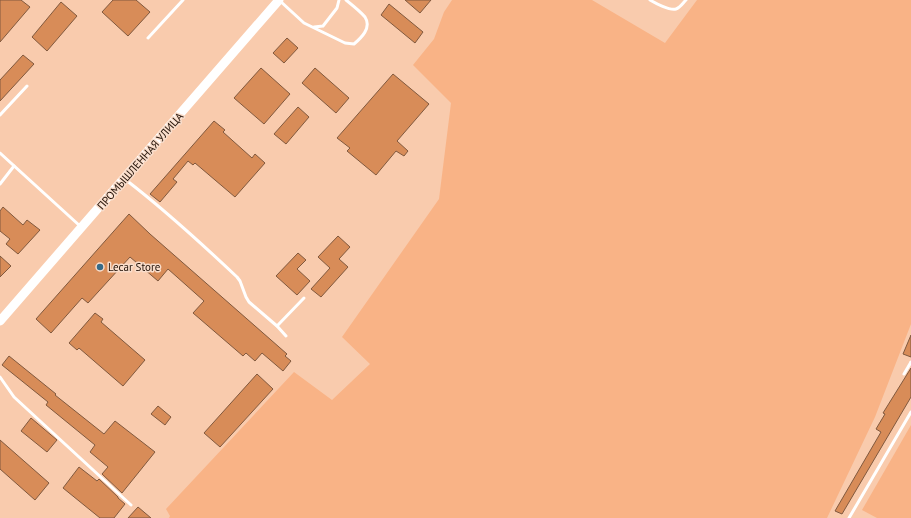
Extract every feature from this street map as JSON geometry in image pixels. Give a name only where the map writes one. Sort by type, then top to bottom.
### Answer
[{"type":"main road","name":"ПРОМЫШЛЕННАЯ УЛИЦА","points":[[0,321],[279,0]]},
{"type":"lane","points":[[148,38],[184,0]]},
{"type":"lane","points":[[279,0],[304,23],[345,43],[354,44],[365,34],[367,26],[365,18],[346,0]]},
{"type":"lane","points":[[314,27],[323,26],[337,8],[339,0]]},
{"type":"lane","points":[[650,0],[672,10],[677,9],[686,0]]},
{"type":"lane","points":[[660,5],[662,0]]},
{"type":"lane","points":[[0,115],[27,86]]},
{"type":"lane","points":[[0,153],[82,227]]},
{"type":"lane","points":[[0,184],[14,166]]},
{"type":"lane","points":[[124,179],[144,194],[237,277],[249,302],[277,326],[286,336]]},
{"type":"lane","points":[[277,326],[304,298]]},
{"type":"lane","points":[[904,374],[911,362]]},
{"type":"lane","points":[[0,377],[14,397],[131,505]]},
{"type":"lane","points":[[849,518],[911,412]]},
{"type":"shaded area","points":[[452,0],[592,0],[665,43],[697,0],[911,0],[911,324],[875,417],[827,518],[169,518],[170,516],[166,509],[294,372],[332,400],[370,364],[342,337],[439,199],[451,103],[413,65],[434,39],[444,12]]},
{"type":"shaded area","points":[[911,425],[911,518],[877,518],[862,510]]},
{"type":"building","points":[[0,0],[21,0],[30,7],[0,42]]},
{"type":"building","points":[[113,0],[136,0],[150,12],[128,36],[102,12]]},
{"type":"building","points":[[405,0],[431,0],[420,13]]},
{"type":"building","points":[[61,2],[77,16],[47,51],[32,37]]},
{"type":"building","points":[[389,4],[423,32],[415,43],[381,15]]},
{"type":"building","points":[[287,38],[298,48],[284,63],[273,53]]},
{"type":"building","points":[[23,55],[34,64],[0,101],[0,80]]},
{"type":"building","points":[[261,68],[290,94],[264,124],[234,98]]},
{"type":"building","points":[[315,68],[349,98],[336,113],[302,83]]},
{"type":"building","points":[[393,74],[429,104],[397,141],[408,151],[404,156],[396,151],[376,175],[347,151],[350,148],[337,138]]},
{"type":"building","points":[[298,107],[309,117],[286,144],[274,134]]},
{"type":"building","points":[[214,121],[225,130],[223,132],[252,158],[255,154],[265,163],[235,197],[195,163],[193,165],[188,161],[173,179],[177,182],[160,202],[150,194]]},
{"type":"building","points":[[3,207],[23,225],[27,220],[40,230],[18,254],[6,244],[10,239],[0,231],[0,211]]},
{"type":"building","points":[[129,214],[287,354],[285,356],[291,361],[283,371],[262,353],[255,361],[246,353],[243,356],[193,313],[204,301],[168,269],[158,281],[130,257],[88,303],[82,298],[51,333],[36,319]]},
{"type":"building","points":[[338,236],[350,247],[339,259],[348,267],[321,297],[311,289],[330,268],[318,257]]},
{"type":"building","points":[[298,253],[306,260],[297,269],[310,281],[297,295],[276,276]]},
{"type":"building","points":[[0,256],[11,266],[0,277]]},
{"type":"building","points":[[95,313],[103,319],[101,322],[145,360],[123,386],[79,348],[77,350],[69,343]]},
{"type":"building","points":[[911,335],[911,357],[903,354]]},
{"type":"building","points":[[9,356],[104,434],[115,421],[155,452],[122,493],[102,474],[108,467],[90,452],[95,445],[46,405],[48,402],[2,365]]},
{"type":"building","points":[[911,368],[911,397],[842,514],[835,511],[881,432],[876,429],[885,414],[883,413]]},
{"type":"building","points":[[257,374],[273,389],[220,447],[204,433]]},
{"type":"building","points":[[158,406],[171,417],[165,425],[151,414]]},
{"type":"building","points":[[31,418],[57,440],[47,452],[21,431]]},
{"type":"building","points":[[0,440],[49,483],[35,500],[0,469]]},
{"type":"building","points":[[79,467],[97,481],[99,479],[125,504],[114,518],[100,518],[63,488]]},
{"type":"building","points":[[138,507],[151,518],[128,518]]},
{"type":"place","name":"Lecar Store","points":[[100,267]]}]
